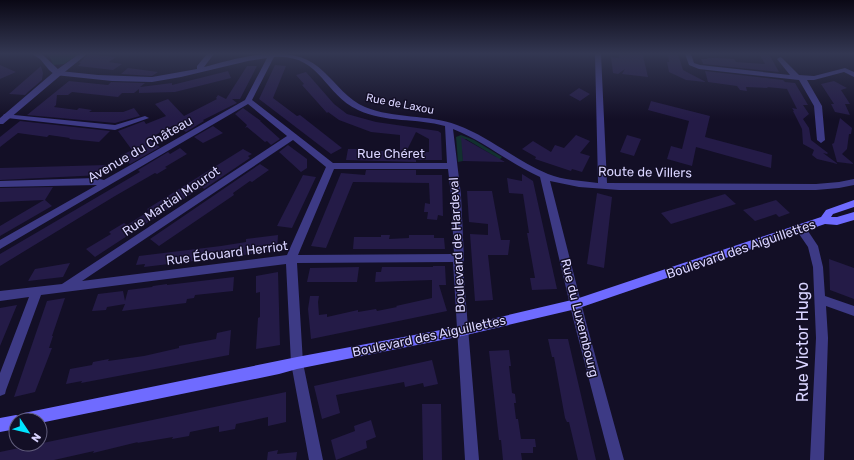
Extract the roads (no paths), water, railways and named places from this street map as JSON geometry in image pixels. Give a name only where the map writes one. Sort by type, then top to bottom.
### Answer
[{"type":"main road","name":"Boulevard des Aiguillettes","points":[[826,220],[828,212],[854,204]]},
{"type":"main road","name":"Boulevard des Aiguillettes","points":[[48,415],[279,368],[297,363],[462,331],[576,304],[800,228],[826,220],[837,221],[854,216]]},
{"type":"street","points":[[0,122],[55,75]]},
{"type":"street","name":"Rue de Laxou","points":[[86,75],[138,80],[168,78],[180,75]]},
{"type":"street","points":[[261,75],[248,101],[331,166],[291,259],[297,363],[316,460]]},
{"type":"street","name":"Rue de Laxou","points":[[324,75],[348,102],[361,109],[380,114],[449,125]]},
{"type":"street","points":[[599,75],[603,185]]},
{"type":"street","points":[[776,75],[799,78],[814,78],[824,75]]},
{"type":"street","points":[[796,75],[818,106],[821,140]]},
{"type":"street","name":"Avenue du Château","points":[[0,245],[248,101]]},
{"type":"street","points":[[7,116],[113,128],[118,128],[145,118]]},
{"type":"street","name":"Route de Villers","points":[[449,125],[470,133],[544,175],[567,181],[603,185],[823,187],[854,182]]},
{"type":"street","name":"Boulevard de Hardeval","points":[[449,125],[456,195],[459,258],[458,267],[472,460]]},
{"type":"street","name":"Rue Martial Mourot","points":[[63,288],[293,136]]},
{"type":"street","name":"Rue Chéret","points":[[331,166],[452,166]]},
{"type":"street","name":"Rue du Luxembourg","points":[[544,175],[617,460]]},
{"type":"street","points":[[0,184],[95,181],[105,184]]},
{"type":"street","name":"Rue Victor Hugo","points":[[800,228],[815,250],[820,299],[822,338],[817,460]]},
{"type":"street","name":"Rue Édouard Herriot","points":[[0,296],[291,259],[459,258]]},
{"type":"street","points":[[0,390],[37,291]]},
{"type":"street","points":[[820,299],[854,311]]}]
